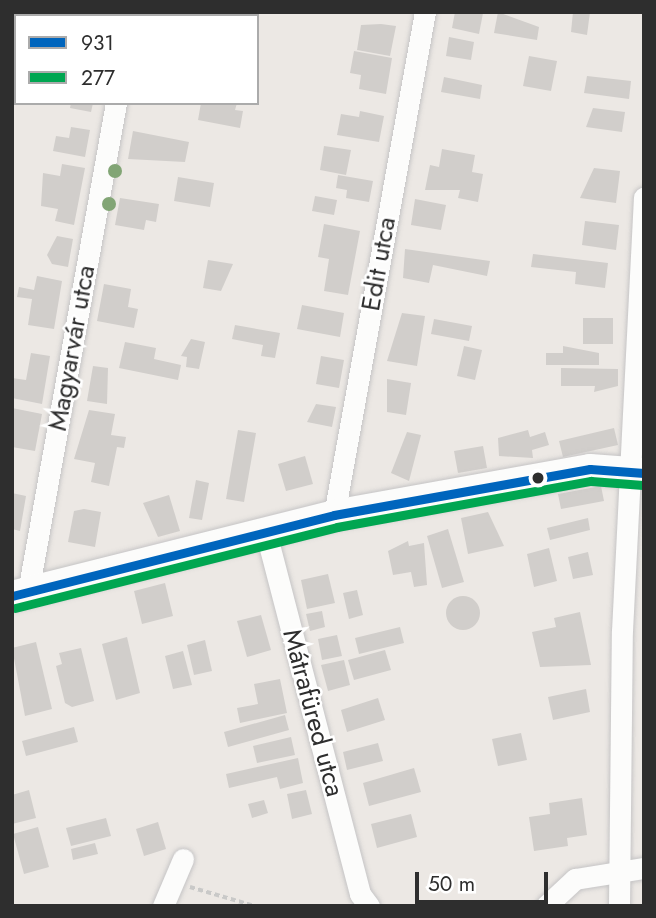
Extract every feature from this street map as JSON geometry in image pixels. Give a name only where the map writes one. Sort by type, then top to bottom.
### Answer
[{"type":"street","name":"Edit utca","points":[[334,515],[425,12]]},
{"type":"street","name":"Magyarvár utca","points":[[20,594],[116,105]]},
{"type":"street","points":[[619,906],[644,198]]},
{"type":"street","points":[[20,594],[334,515],[572,471],[636,471]]},
{"type":"street","name":"Mátrafüred utca","points":[[266,533],[364,900]]},
{"type":"street","points":[[163,906],[174,886],[183,859]]},
{"type":"street","points":[[546,906],[575,879],[644,868]]},
{"type":"path","points":[[174,886],[217,891],[255,906]]},
{"type":"building","points":[[75,12],[108,12],[91,14]]},
{"type":"building","points":[[455,12],[483,13],[479,34],[452,28]]},
{"type":"building","points":[[498,12],[539,27],[537,40],[494,33]]},
{"type":"building","points":[[573,12],[590,12],[587,35],[571,32]]},
{"type":"building","points":[[361,25],[396,26],[390,56],[357,50]]},
{"type":"building","points":[[449,37],[474,42],[471,60],[446,56]]},
{"type":"building","points":[[354,51],[392,58],[386,94],[359,89],[361,75],[350,73]]},
{"type":"building","points":[[529,56],[557,61],[551,91],[523,86]]},
{"type":"building","points":[[587,76],[631,81],[629,99],[584,93]]},
{"type":"building","points":[[444,77],[482,85],[480,99],[441,92]]},
{"type":"building","points":[[71,105],[93,105],[91,112],[70,108]]},
{"type":"building","points":[[201,105],[236,105],[235,110],[243,111],[240,128],[198,120]]},
{"type":"building","points":[[593,108],[625,112],[622,132],[586,127]]},
{"type":"building","points":[[360,111],[384,116],[379,142],[337,135],[341,114],[359,117]]},
{"type":"building","points":[[71,127],[90,130],[85,157],[53,151],[56,136],[69,138]]},
{"type":"building","points":[[133,131],[189,142],[185,162],[128,159]]},
{"type":"building","points":[[324,146],[351,150],[346,175],[320,170]]},
{"type":"building","points":[[442,149],[475,155],[472,172],[483,174],[478,202],[458,198],[460,190],[425,190],[430,165],[439,167]]},
{"type":"building","points":[[62,164],[85,168],[74,225],[55,221],[58,209],[41,206],[43,173],[60,176]]},
{"type":"building","points":[[594,168],[620,171],[616,203],[580,198]]},
{"type":"building","points":[[338,175],[373,181],[369,202],[346,198],[347,190],[336,188]]},
{"type":"building","points":[[178,177],[214,183],[210,207],[174,201]]},
{"type":"building","points":[[315,196],[337,200],[334,215],[312,211]]},
{"type":"building","points":[[120,198],[159,204],[156,222],[146,220],[144,230],[115,225]]},
{"type":"building","points":[[415,199],[446,205],[441,230],[411,225]]},
{"type":"building","points":[[585,221],[619,225],[616,250],[582,245]]},
{"type":"building","points":[[324,224],[360,231],[348,295],[324,291],[329,259],[318,257]]},
{"type":"building","points":[[57,236],[73,239],[68,267],[52,264],[47,255]]},
{"type":"building","points":[[405,249],[490,261],[487,276],[433,265],[429,283],[403,278]]},
{"type":"building","points":[[533,254],[608,263],[605,288],[575,284],[576,272],[531,267]]},
{"type":"building","points":[[208,260],[233,264],[221,291],[203,288]]},
{"type":"building","points":[[37,276],[62,281],[54,329],[28,325],[32,299],[17,297],[19,287],[34,290]]},
{"type":"building","points":[[104,284],[131,289],[128,307],[138,309],[134,328],[97,321]]},
{"type":"building","points":[[302,305],[344,313],[340,337],[297,329]]},
{"type":"building","points":[[402,313],[425,316],[417,366],[387,361]]},
{"type":"building","points":[[583,318],[613,318],[613,344],[583,344]]},
{"type":"building","points":[[434,319],[472,326],[469,341],[431,334]]},
{"type":"building","points":[[235,325],[280,333],[275,358],[261,356],[263,345],[232,339]]},
{"type":"building","points":[[191,339],[205,342],[199,369],[186,367],[187,357],[181,356]]},
{"type":"building","points":[[125,342],[156,348],[154,359],[181,365],[178,380],[119,368]]},
{"type":"building","points":[[464,346],[482,350],[475,380],[457,376]]},
{"type":"building","points":[[563,346],[599,353],[599,365],[546,365],[546,353],[563,353]]},
{"type":"building","points":[[31,353],[50,356],[42,404],[12,398],[12,378],[26,380]]},
{"type":"building","points":[[321,356],[344,360],[339,388],[316,384]]},
{"type":"building","points":[[93,366],[108,368],[107,404],[87,401]]},
{"type":"building","points":[[561,368],[618,369],[618,386],[594,392],[595,386],[561,386]]},
{"type":"building","points":[[387,379],[411,383],[406,415],[387,412]]},
{"type":"building","points":[[316,404],[336,407],[332,427],[307,422]]},
{"type":"building","points":[[12,408],[42,414],[35,451],[12,447]]},
{"type":"building","points":[[89,410],[115,414],[111,435],[126,437],[124,448],[117,447],[109,486],[91,482],[95,463],[74,459]]},
{"type":"building","points":[[614,428],[618,445],[563,457],[559,441]]},
{"type":"building","points":[[238,430],[256,433],[244,502],[226,499]]},
{"type":"building","points":[[528,430],[530,437],[545,432],[549,445],[532,450],[533,458],[499,456],[498,438]]},
{"type":"building","points":[[407,432],[421,435],[409,481],[391,473]]},
{"type":"building","points":[[483,446],[487,468],[458,473],[454,451]]},
{"type":"building","points":[[305,456],[313,484],[286,491],[278,464]]},
{"type":"building","points":[[196,480],[209,483],[202,520],[189,518]]},
{"type":"building","points":[[601,486],[604,501],[561,509],[558,494]]},
{"type":"building","points":[[12,493],[26,496],[20,531],[12,529]]},
{"type":"building","points":[[169,495],[180,531],[158,537],[143,503]]},
{"type":"building","points":[[84,509],[101,512],[95,547],[68,542],[74,511]]},
{"type":"building","points":[[488,512],[504,546],[468,554],[461,518]]},
{"type":"building","points":[[588,518],[590,530],[550,540],[547,528]]},
{"type":"building","points":[[448,529],[464,582],[442,588],[427,536]]},
{"type":"building","points":[[408,541],[409,546],[424,543],[427,585],[414,587],[411,572],[393,575],[388,551]]},
{"type":"building","points":[[549,548],[557,581],[534,587],[527,554]]},
{"type":"building","points":[[588,552],[593,575],[573,579],[568,557]]},
{"type":"building","points":[[328,574],[335,603],[307,609],[301,580]]},
{"type":"building","points":[[165,583],[173,616],[142,624],[134,591]]},
{"type":"building","points":[[357,590],[363,615],[349,619],[343,593]]},
{"type":"building","points":[[463,596],[475,601],[480,613],[475,625],[463,630],[451,625],[446,613],[451,601]]},
{"type":"building","points":[[322,611],[325,627],[310,631],[306,614]]},
{"type":"building","points":[[580,612],[591,665],[540,667],[532,632],[556,627],[554,618]]},
{"type":"building","points":[[261,615],[271,650],[247,657],[237,621]]},
{"type":"building","points":[[400,627],[404,643],[359,654],[355,638]]},
{"type":"building","points":[[337,635],[342,656],[322,660],[318,639]]},
{"type":"building","points":[[127,637],[140,693],[116,700],[102,644]]},
{"type":"building","points":[[205,640],[212,671],[194,675],[187,645]]},
{"type":"building","points":[[36,642],[52,709],[25,716],[12,648]]},
{"type":"building","points":[[81,648],[94,701],[72,707],[65,703],[56,666],[62,664],[59,653]]},
{"type":"building","points":[[385,650],[391,670],[354,680],[348,660]]},
{"type":"building","points":[[183,651],[192,685],[173,689],[165,656]]},
{"type":"building","points":[[344,660],[350,685],[328,691],[321,665]]},
{"type":"building","points":[[280,679],[287,713],[240,723],[237,708],[258,704],[254,684]]},
{"type":"building","points":[[586,689],[590,712],[553,720],[548,697]]},
{"type":"building","points":[[378,698],[385,720],[347,732],[341,710]]},
{"type":"building","points":[[285,715],[289,730],[228,747],[224,732]]},
{"type":"building","points":[[74,727],[78,742],[26,756],[22,741]]},
{"type":"building","points":[[521,733],[527,760],[498,766],[492,739]]},
{"type":"building","points":[[291,737],[295,755],[257,763],[253,746]]},
{"type":"building","points":[[378,743],[383,761],[347,770],[343,752]]},
{"type":"building","points":[[298,758],[303,783],[280,789],[277,777],[229,788],[226,774]]},
{"type":"building","points":[[414,768],[421,792],[369,806],[363,783]]},
{"type":"building","points":[[29,790],[36,818],[12,824],[12,795]]},
{"type":"building","points":[[306,790],[312,814],[292,819],[287,794]]},
{"type":"building","points":[[582,798],[587,835],[567,838],[568,846],[534,851],[529,817],[550,814],[549,803]]},
{"type":"building","points":[[264,800],[268,813],[252,818],[248,804]]},
{"type":"building","points":[[411,814],[417,837],[377,848],[371,824]]},
{"type":"building","points":[[106,818],[111,836],[71,846],[66,828]]},
{"type":"building","points":[[158,822],[166,849],[144,856],[136,829]]},
{"type":"building","points":[[38,827],[49,867],[24,874],[13,834]]},
{"type":"building","points":[[95,843],[98,854],[73,860],[71,849]]},
{"type":"transit line","name":"931","points":[[12,596],[334,515],[590,469],[644,473]]},
{"type":"transit line","name":"277","points":[[15,608],[337,527],[591,481],[643,485]]}]
